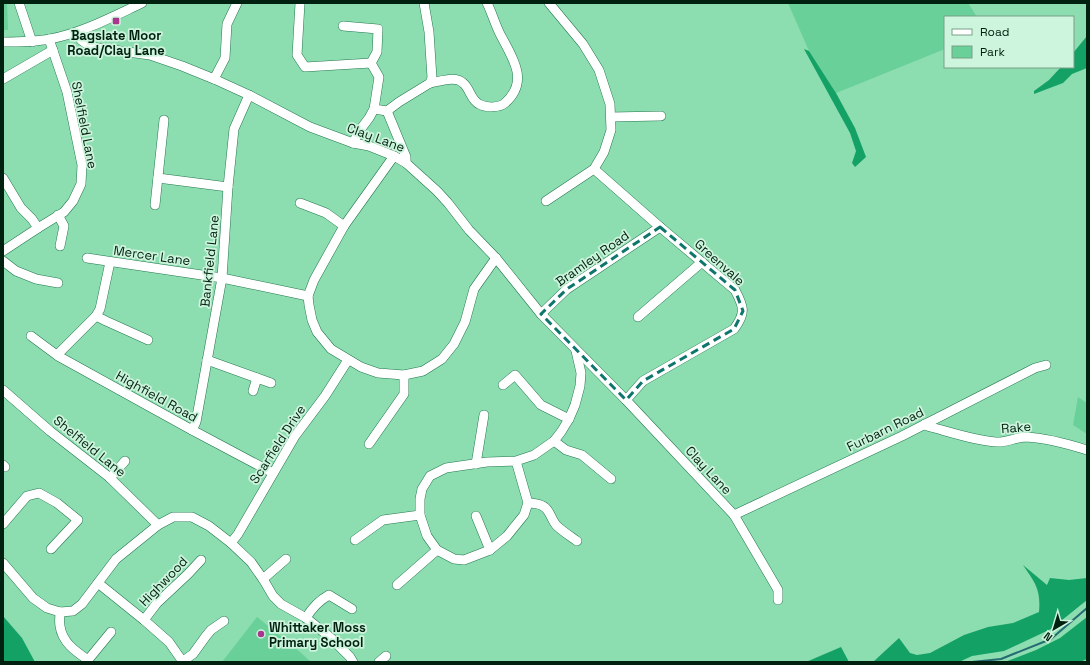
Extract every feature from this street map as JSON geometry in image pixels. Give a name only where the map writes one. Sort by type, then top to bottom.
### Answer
[{"type":"street","points":[[19,3],[32,42]]},
{"type":"street","points":[[3,42],[32,42],[78,32],[142,3]]},
{"type":"street","points":[[214,79],[225,58],[227,24],[237,3]]},
{"type":"street","points":[[300,3],[297,55],[305,67],[371,63]]},
{"type":"street","points":[[424,3],[429,32],[432,78],[430,83]]},
{"type":"street","points":[[388,111],[399,102],[430,83],[452,79],[459,80],[463,83],[476,102],[480,105],[503,105],[509,99],[519,78],[517,70],[487,3]]},
{"type":"street","points":[[546,201],[594,169],[604,152],[611,130],[610,104],[599,70],[582,44],[549,3]]},
{"type":"street","points":[[343,26],[378,29],[377,52],[371,63]]},
{"type":"street","name":"Clay Lane","points":[[78,32],[81,40],[91,47],[150,55],[214,79],[249,95],[310,127],[353,143],[369,146],[394,156],[406,163],[448,203],[469,230],[496,258],[541,314],[626,400],[734,515],[778,590],[778,600]]},
{"type":"street","name":"Shelfield Lane","points":[[3,252],[64,212],[73,201],[82,184],[82,166],[67,92],[49,39]]},
{"type":"street","points":[[3,79],[53,50]]},
{"type":"street","points":[[353,143],[374,108],[379,77],[371,63]]},
{"type":"street","name":"Bankfield Lane","points":[[192,430],[196,422],[222,278],[228,187],[234,129],[249,95]]},
{"type":"street","points":[[374,108],[388,111]]},
{"type":"street","points":[[388,111],[406,157],[406,163]]},
{"type":"street","points":[[611,117],[661,116]]},
{"type":"street","points":[[155,205],[164,120]]},
{"type":"street","points":[[394,156],[344,226],[314,280],[308,296],[312,320],[317,332],[331,349],[361,367],[378,373],[404,375],[424,371],[442,359],[454,344],[465,322],[474,289],[496,258]]},
{"type":"street","name":"Greenvale","points":[[594,169],[735,290],[741,300],[743,311],[740,321],[734,329],[643,381],[626,400]]},
{"type":"street","points":[[3,178],[20,208],[32,219],[38,228]]},
{"type":"street","points":[[158,178],[228,187]]},
{"type":"street","points":[[300,202],[326,213],[344,226]]},
{"type":"street","points":[[58,215],[64,226],[60,246]]},
{"type":"street","name":"Bramley Road","points":[[541,314],[567,289],[660,227]]},
{"type":"street","name":"Mercer Lane","points":[[87,258],[222,278],[308,296]]},
{"type":"street","points":[[3,261],[16,271],[36,279],[58,284]]},
{"type":"street","points":[[57,355],[96,316],[100,309],[110,262]]},
{"type":"street","points":[[638,317],[702,262]]},
{"type":"street","points":[[96,316],[106,322],[148,340]]},
{"type":"street","name":"Highfield Road","points":[[31,336],[57,355],[273,473]]},
{"type":"street","points":[[516,461],[528,503],[524,514],[507,536],[490,550],[464,560],[454,559],[437,550],[427,536],[420,515],[420,499],[422,489],[430,476],[446,468],[487,462],[516,461],[534,455],[554,441],[569,419],[575,405],[580,386],[581,373],[576,350]]},
{"type":"street","points":[[207,360],[270,383]]},
{"type":"street","name":"Scarfield Drive","points":[[231,543],[238,534],[295,436],[325,396],[348,360]]},
{"type":"street","name":"Furbarn Road","points":[[734,515],[925,424],[1035,368],[1046,365]]},
{"type":"street","points":[[581,373],[598,372]]},
{"type":"street","points":[[369,444],[404,394],[404,375]]},
{"type":"street","points":[[503,385],[515,375],[541,405],[569,419]]},
{"type":"street","points":[[252,391],[257,378]]},
{"type":"street","name":"Shelfield Lane","points":[[3,390],[50,431],[110,478],[158,525]]},
{"type":"street","points":[[476,464],[484,415]]},
{"type":"street","name":"Rake","points":[[925,424],[927,426],[967,438],[999,442],[1026,437],[1050,440],[1087,450]]},
{"type":"street","points":[[554,441],[566,450],[582,455],[611,479]]},
{"type":"street","points":[[110,478],[125,461]]},
{"type":"street","points":[[3,524],[27,496],[39,493],[57,503],[78,520],[51,548]]},
{"type":"street","points":[[528,503],[536,503],[549,511],[557,526],[577,541]]},
{"type":"street","points":[[355,540],[383,520],[420,515]]},
{"type":"street","points":[[476,516],[490,550]]},
{"type":"street","points":[[3,563],[33,598],[47,608],[60,612],[73,611],[82,604],[116,559],[158,525],[173,517],[192,517],[209,526],[231,543],[251,562],[273,596],[281,604],[306,618],[331,638],[350,656],[353,662]]},
{"type":"street","points":[[397,585],[437,550]]},
{"type":"street","points":[[263,579],[286,559]]},
{"type":"street","name":"Highwood","points":[[144,620],[157,603],[201,560]]},
{"type":"street","name":"Highwood","points":[[98,583],[169,642],[183,661]]},
{"type":"street","points":[[306,618],[312,608],[321,600],[329,596],[352,609]]},
{"type":"street","points":[[60,612],[60,625],[63,636],[71,648],[88,660],[111,632]]},
{"type":"street","points":[[183,661],[193,654],[211,630],[224,621]]},
{"type":"highlighted area","points":[[660,227],[735,290],[743,311],[734,329],[643,381],[626,400],[541,314],[567,289]]},
{"type":"green space","points":[[3,3],[7,3],[8,30],[3,30]]},
{"type":"green space","points":[[788,3],[968,3],[976,16],[944,16],[944,49],[836,93],[809,51]]},
{"type":"green space","points":[[1087,36],[1087,68],[1072,74],[1063,83],[1034,94],[1034,91],[1049,80],[1060,68],[1074,68],[1074,52]]},
{"type":"green space","points":[[804,49],[809,51],[836,93],[855,128],[866,157],[855,167],[852,163],[856,151],[850,133]]},
{"type":"green space","points":[[1078,397],[1087,403],[1087,434],[1073,425]]},
{"type":"green space","points":[[1023,565],[1047,585],[1050,578],[1069,580],[1087,578],[1087,600],[1051,629],[1004,651],[972,656],[959,662],[873,662],[899,638],[910,653],[917,655],[930,653],[964,635],[988,627],[1013,623],[1039,612],[1038,592]]},
{"type":"green space","points":[[3,616],[22,638],[35,662],[3,662]]},
{"type":"green space","name":"Whittaker Moss Primary School","points":[[257,617],[300,652],[311,662],[222,662]]},
{"type":"green space","points":[[1087,617],[1087,659],[1080,662],[1005,662],[1036,650],[1060,638]]},
{"type":"green space","points":[[841,647],[849,662],[806,662]]},
{"type":"waterway","points":[[972,662],[1001,659],[1051,639],[1087,608]]},
{"type":"place","name":"Bagslate Moor Road/Clay Lane","points":[[116,21]]},
{"type":"place","name":"Whittaker Moss Primary School","points":[[261,634]]}]
